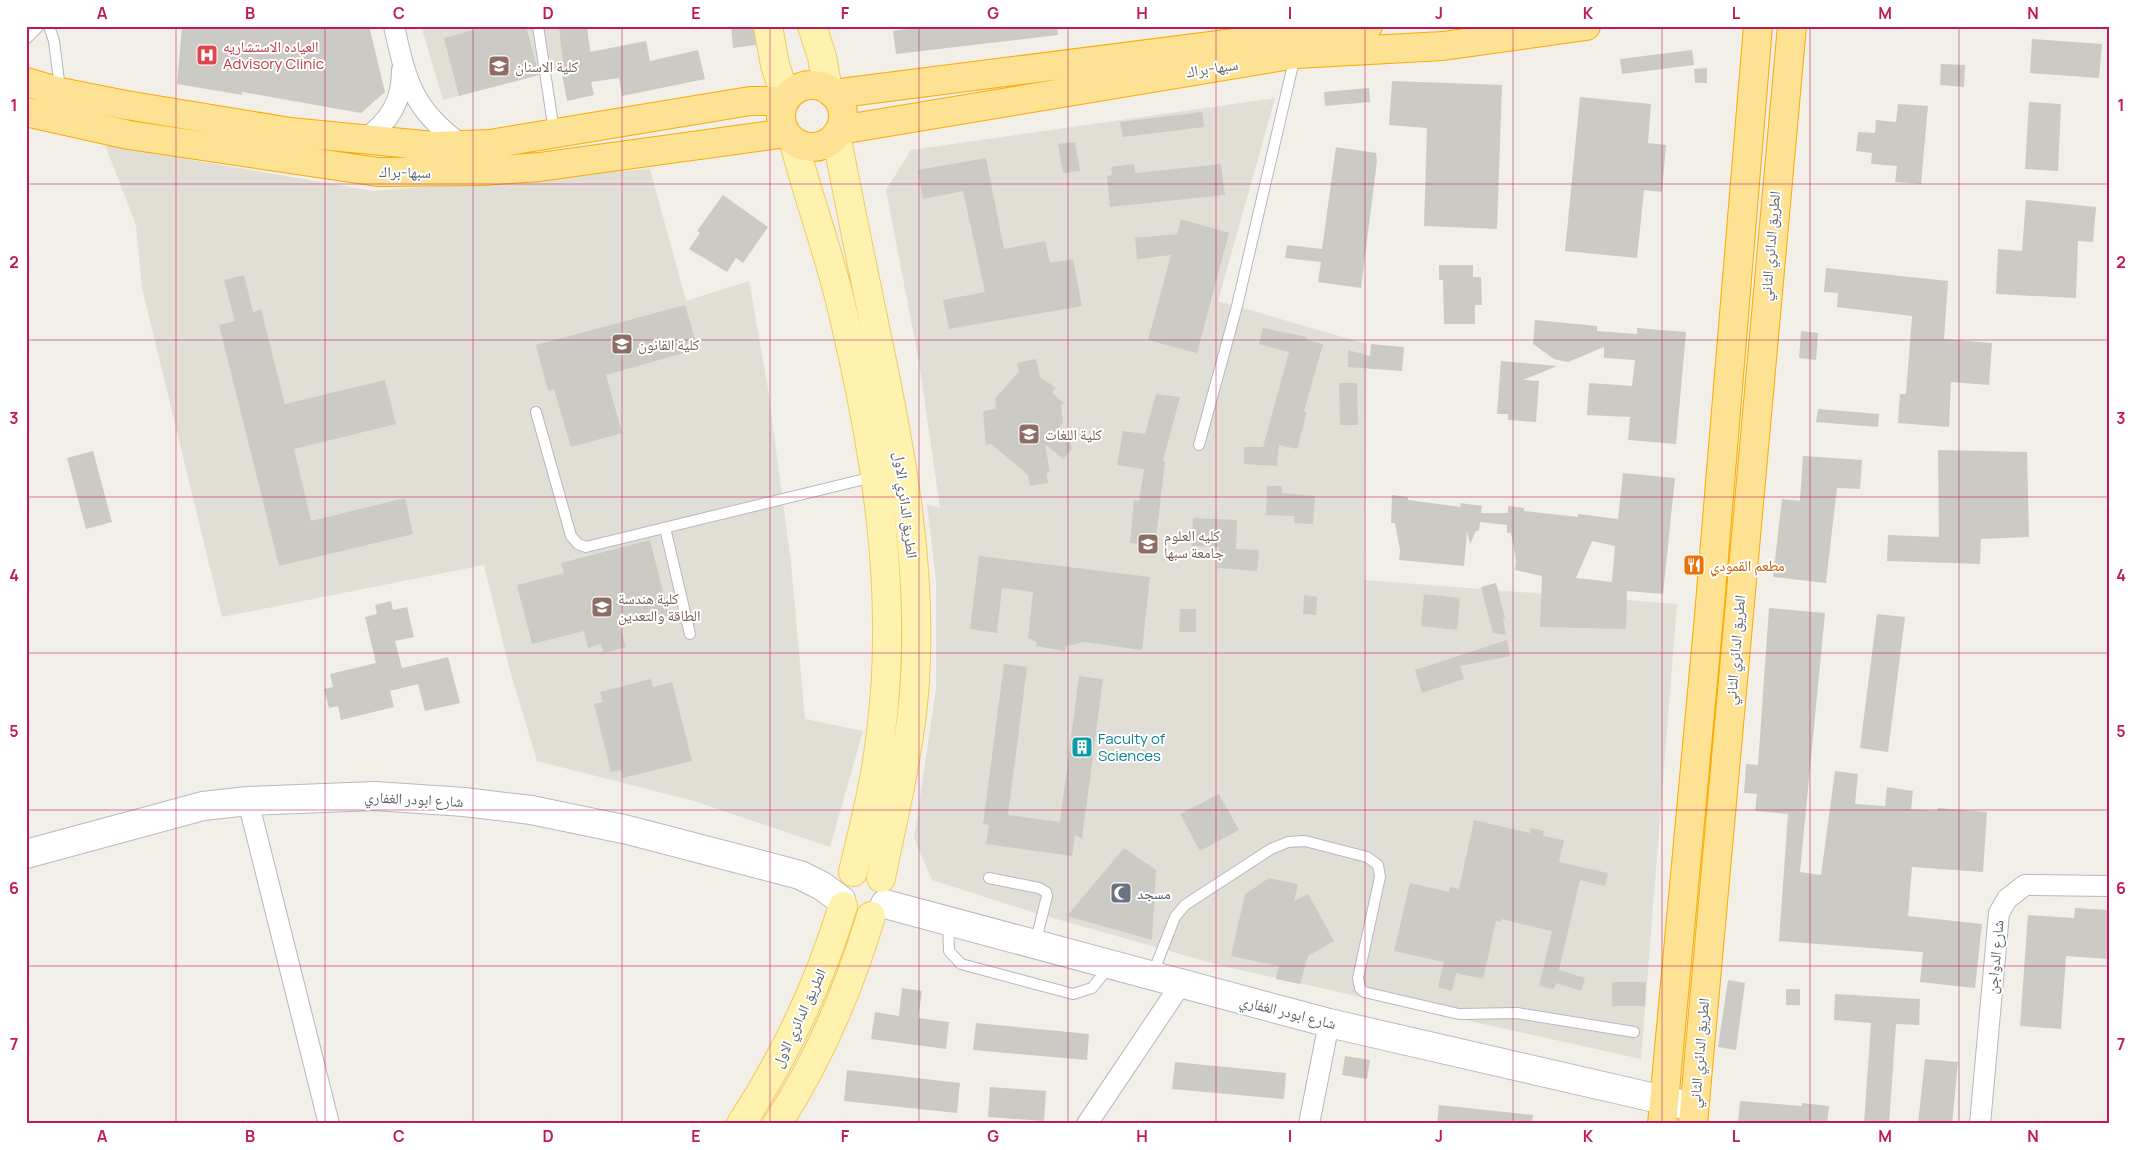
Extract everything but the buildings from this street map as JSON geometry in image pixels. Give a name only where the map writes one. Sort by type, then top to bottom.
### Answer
[{"type":"highway","name":"سبها-براك","points":[[838,132],[1296,38],[1368,26]]},
{"type":"highway","name":"سبها-براك","points":[[830,92],[1296,38],[1443,46],[1586,26]]},
{"type":"highway","name":"الطريق الدائري الثاني","points":[[1663,1112],[1708,616],[1758,26]]},
{"type":"highway","name":"الطريق الدائري الثاني","points":[[1694,1115],[1792,26]]},
{"type":"highway","name":"سبها-براك","points":[[26,82],[60,92],[281,130],[433,146],[490,144],[750,101],[785,100]]},
{"type":"highway","points":[[819,86],[830,92],[841,107],[843,115],[838,132],[821,146],[812,147],[790,138],[780,118],[785,100],[801,87],[819,86]]},
{"type":"highway","name":"سبها-براك","points":[[26,112],[129,135],[378,172],[482,171],[539,167],[790,138]]},
{"type":"main road","points":[[768,26],[775,65],[785,100]]},
{"type":"main road","points":[[812,26],[830,92]]},
{"type":"main road","name":"الطريق الدائري الاول","points":[[838,132],[897,435],[909,523],[916,603],[915,673],[911,715],[881,878]]},
{"type":"main road","name":"الطريق الدائري الاول","points":[[741,1124],[767,1084],[801,1020],[831,946],[874,785],[885,686],[885,562],[877,476],[870,432],[842,308],[790,138]]},
{"type":"main road","points":[[868,871],[881,878],[887,890],[878,910],[859,917],[847,889],[868,871]]},
{"type":"main road","name":"الطريق الدائري الاول","points":[[777,1124],[790,1104],[828,1032],[878,910]]},
{"type":"street","points":[[394,26],[402,65],[411,89],[424,110],[440,129],[461,144]]},
{"type":"street","points":[[365,140],[383,126],[395,108],[402,87],[402,65]]},
{"type":"street","name":"شارع ابودر الغفاري","points":[[26,854],[203,806],[248,801],[375,796],[464,802],[531,810],[628,830],[800,875],[822,886],[847,889]]},
{"type":"street","points":[[248,801],[329,1124]]},
{"type":"street","name":"شارع الدواجن","points":[[1980,1124],[1999,913],[2007,899],[2025,885],[2109,886]]},
{"type":"street","name":"شارع ابودر الغفاري","points":[[878,910],[948,922],[1663,1112],[1694,1115]]},
{"type":"street","points":[[1086,1124],[1180,984]]},
{"type":"street","points":[[1309,1124],[1329,1023]]},
{"type":"lane","points":[[26,39],[39,26]]},
{"type":"lane","points":[[49,26],[54,41],[60,92]]},
{"type":"lane","points":[[538,26],[555,132]]},
{"type":"lane","points":[[1199,445],[1236,306],[1296,38]]},
{"type":"lane","points":[[536,412],[571,536],[578,544],[591,547],[877,476]]},
{"type":"lane","points":[[665,528],[690,634]]},
{"type":"lane","points":[[1152,977],[1175,917],[1185,904],[1271,849],[1288,842],[1305,842],[1367,857],[1378,865],[1380,877],[1358,978],[1360,988],[1364,992],[1459,1014],[1517,1013],[1634,1032]]},
{"type":"lane","points":[[989,878],[1039,888],[1046,892],[1047,896],[1034,945]]},
{"type":"lane","points":[[948,922],[949,951],[956,961],[966,965],[1073,994],[1092,988],[1110,966]]},
{"type":"shaded area","name":"كلية الاسنان","points":[[421,26],[586,26],[592,57],[539,75],[443,100]]},
{"type":"shaded area","name":"كليه العلوم جامعة سبها","points":[[1275,98],[1218,301],[1367,344],[1364,580],[1677,604],[1641,1059],[1222,966],[1032,912],[932,880],[914,838],[936,689],[936,581],[927,504],[940,508],[919,362],[886,190],[911,150]]},
{"type":"shaded area","points":[[105,145],[373,191],[650,169],[686,301],[749,281],[768,389],[791,563],[805,719],[863,731],[830,847],[694,801],[537,761],[509,667],[484,565],[222,617],[142,288],[136,225]]},
{"type":"place","name":"العياده الاستشاريه Advisory Clinic","points":[[207,55]]},
{"type":"place","name":"كلية الاسنان","points":[[499,66]]},
{"type":"place","name":"كلية القانون","points":[[622,344]]},
{"type":"place","name":"كلية اللغات","points":[[1029,434]]},
{"type":"place","name":"كليه العلوم جامعة سبها","points":[[1148,544]]},
{"type":"place","name":"مطعم القمودي","points":[[1694,565]]},
{"type":"place","name":"كلية هندسة الطاقة والتعدين","points":[[602,607]]},
{"type":"place","name":"Faculty of Sciences","points":[[1082,747]]},
{"type":"place","name":"مسجد","points":[[1121,893]]}]
